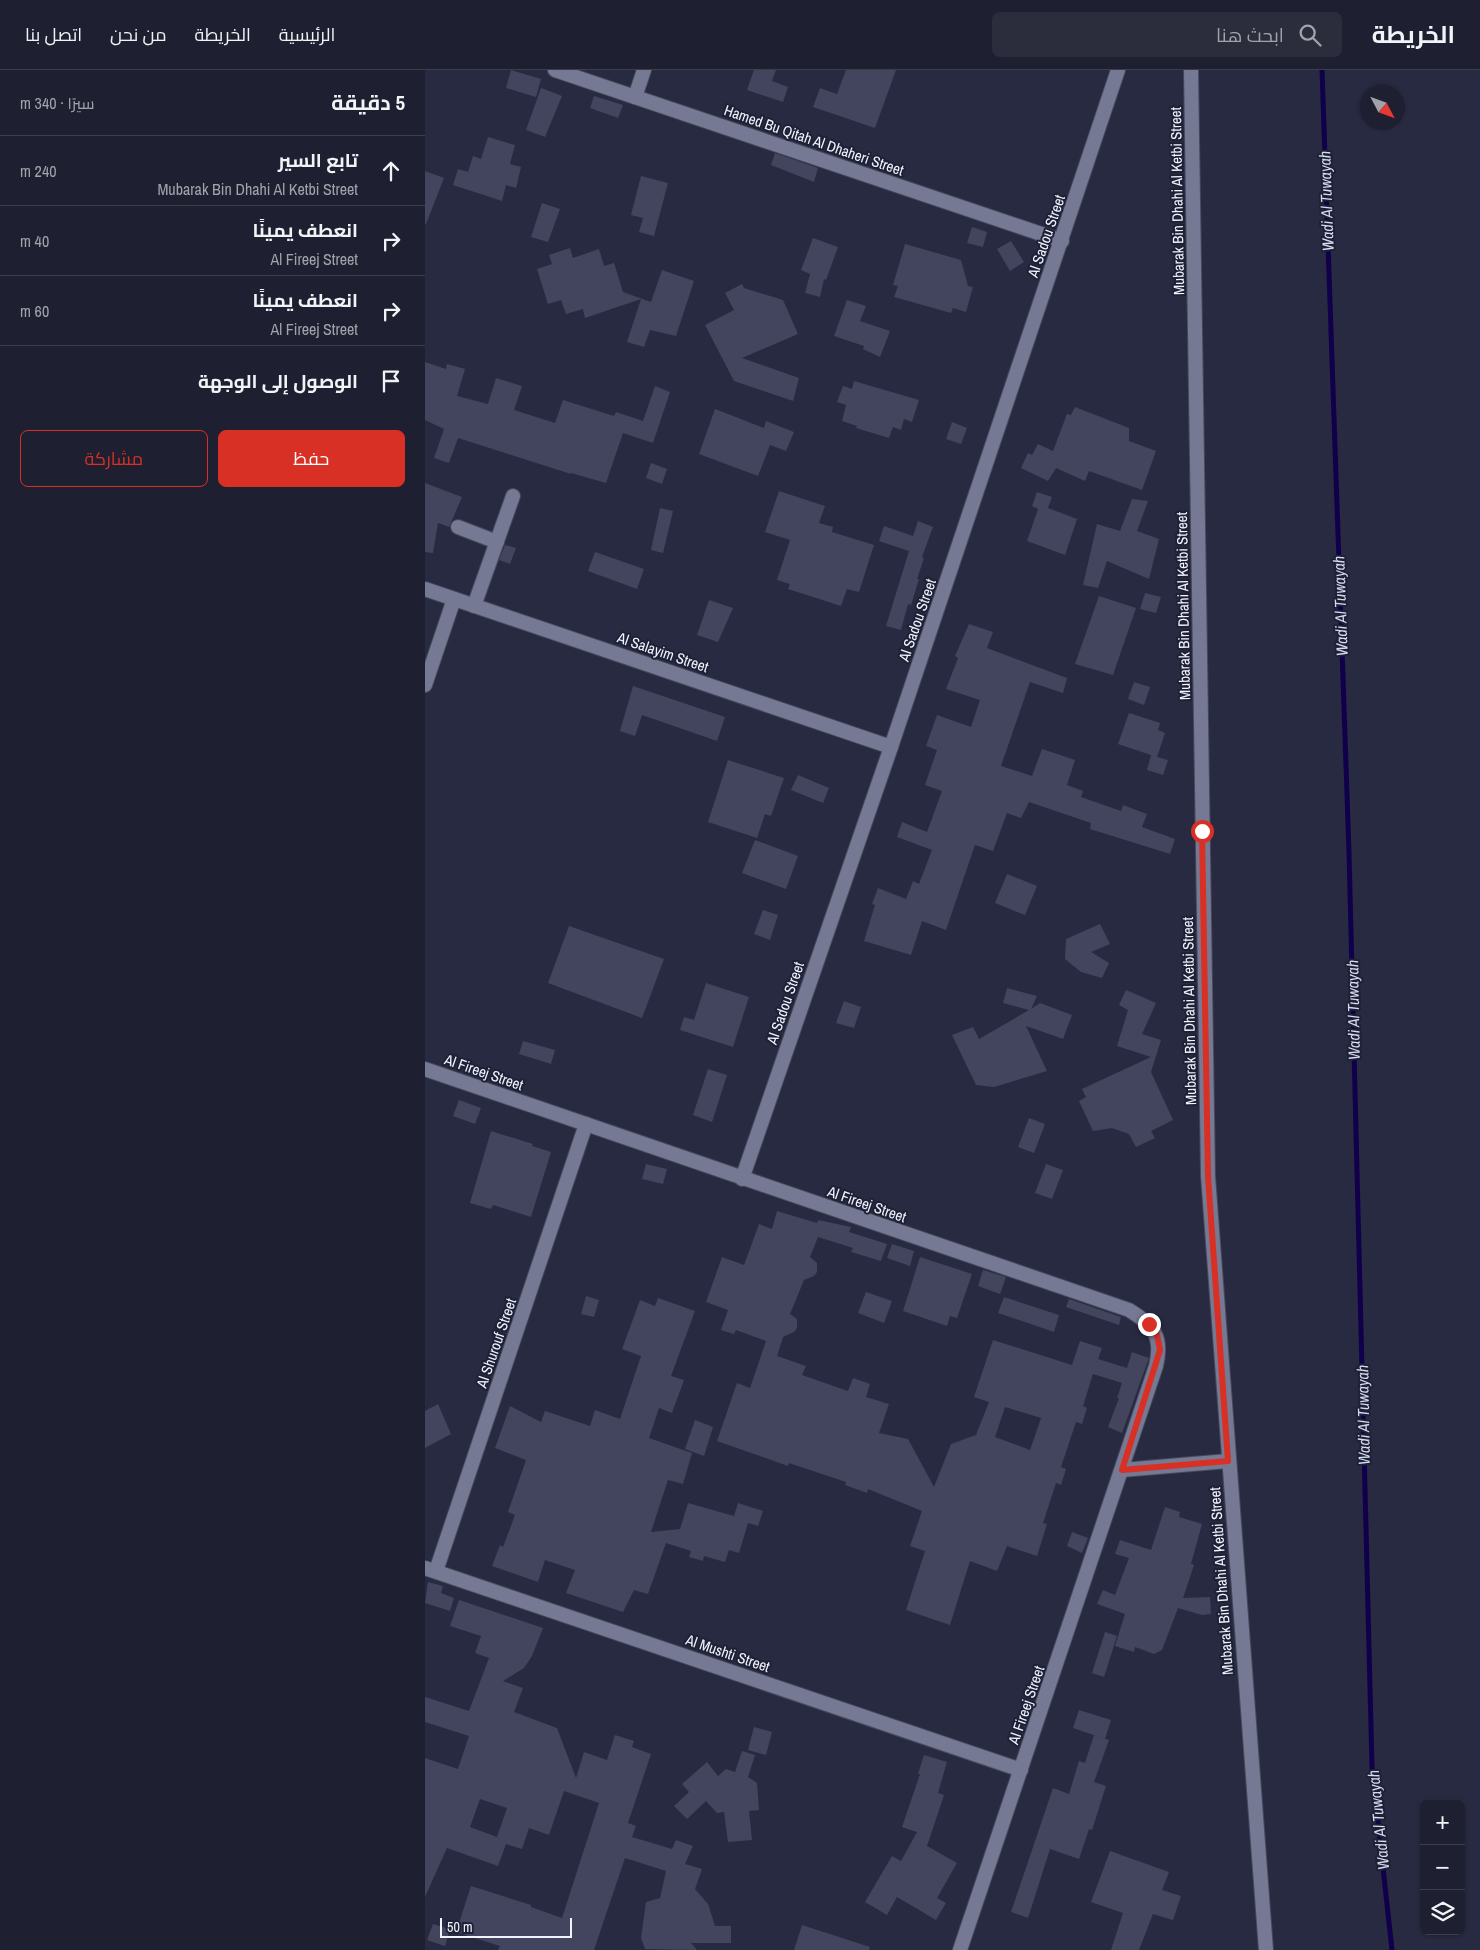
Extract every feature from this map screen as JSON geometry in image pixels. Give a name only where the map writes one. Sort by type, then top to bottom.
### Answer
[{"type":"street","name":"Hamed Bu Qitah Al Dhaheri Street","points":[[555,70],[1062,241]]},
{"type":"street","points":[[635,97],[645,70]]},
{"type":"street","name":"Al Sadou Street","points":[[742,1179],[891,747],[1119,70]]},
{"type":"street","name":"Mubarak Bin Dhahi Al Ketbi Street","points":[[1191,70],[1208,1176],[1266,1950]]},
{"type":"street","points":[[474,606],[513,496]]},
{"type":"street","points":[[458,527],[497,542]]},
{"type":"street","name":"Al Salayim Street","points":[[425,589],[891,747]]},
{"type":"street","points":[[425,685],[454,598]]},
{"type":"street","name":"Al Fireej Street","points":[[425,1070],[1124,1308],[1140,1316],[1157,1335],[1160,1350],[1122,1470],[960,1950]]},
{"type":"street","name":"Al Shurouf Street","points":[[431,1570],[587,1124]]},
{"type":"street","points":[[1122,1470],[1228,1461]]},
{"type":"street","name":"Al Mushti Street","points":[[431,1570],[1021,1770]]},
{"type":"building","points":[[511,70],[541,79],[536,97],[506,88]]},
{"type":"building","points":[[754,70],[776,70],[772,81],[788,87],[783,102],[747,90]]},
{"type":"building","points":[[846,70],[896,70],[875,128],[813,107],[820,88],[837,94]]},
{"type":"building","points":[[541,88],[562,96],[545,137],[526,130]]},
{"type":"building","points":[[594,96],[623,105],[618,118],[590,108]]},
{"type":"building","points":[[488,137],[515,145],[510,164],[521,167],[516,188],[506,185],[502,201],[453,185],[458,169],[468,172],[473,156],[481,159]]},
{"type":"building","points":[[775,153],[818,168],[814,182],[771,165]]},
{"type":"building","points":[[425,171],[444,178],[426,224],[425,224]]},
{"type":"building","points":[[641,176],[668,183],[654,236],[639,232],[643,218],[631,215]]},
{"type":"building","points":[[542,203],[560,209],[548,242],[531,237]]},
{"type":"building","points":[[972,227],[987,232],[983,247],[967,243]]},
{"type":"building","points":[[813,238],[838,247],[826,280],[824,279],[820,297],[805,293],[810,274],[801,270]]},
{"type":"building","points":[[1011,241],[1024,262],[1010,271],[997,249]]},
{"type":"building","points":[[905,244],[961,260],[968,286],[973,287],[966,312],[953,308],[951,313],[894,297],[898,286],[893,285]]},
{"type":"building","points":[[570,248],[573,258],[599,249],[604,266],[614,263],[623,292],[651,302],[662,270],[694,281],[676,336],[650,330],[644,347],[627,342],[641,299],[585,318],[583,309],[566,314],[561,300],[548,304],[537,269],[552,264],[549,255]]},
{"type":"building","points":[[742,284],[744,288],[783,300],[798,334],[742,358],[799,378],[793,401],[734,381],[705,325],[734,310],[725,293]]},
{"type":"building","points":[[847,300],[866,306],[860,321],[890,331],[880,357],[863,349],[864,346],[834,336]]},
{"type":"building","points":[[425,362],[446,369],[447,364],[465,369],[457,396],[488,404],[496,378],[522,386],[514,410],[555,423],[563,400],[614,416],[616,412],[643,421],[655,386],[670,392],[653,443],[623,433],[606,483],[571,474],[458,438],[449,463],[434,458],[444,429],[425,420]]},
{"type":"building","points":[[854,381],[919,400],[912,422],[904,419],[901,430],[893,427],[889,438],[856,428],[857,426],[842,421],[846,405],[837,402],[843,386],[852,389]]},
{"type":"building","points":[[1075,407],[1129,428],[1129,441],[1156,451],[1142,490],[1089,471],[1085,481],[1056,468],[1048,481],[1021,468],[1028,453],[1032,455],[1038,444],[1053,451],[1067,414],[1071,415]]},
{"type":"building","points":[[715,409],[764,428],[766,421],[794,432],[786,451],[770,445],[758,476],[699,454]]},
{"type":"building","points":[[952,422],[967,428],[961,444],[946,439]]},
{"type":"building","points":[[651,463],[667,469],[662,484],[646,478]]},
{"type":"building","points":[[425,483],[462,497],[449,527],[438,523],[433,553],[425,552]]},
{"type":"building","points":[[779,491],[825,506],[819,523],[833,527],[832,532],[874,545],[859,592],[847,589],[841,606],[788,589],[790,584],[777,580],[790,540],[765,532]]},
{"type":"building","points":[[1037,492],[1052,497],[1048,508],[1077,519],[1065,555],[1027,541],[1038,509],[1032,506]]},
{"type":"building","points":[[1132,499],[1148,501],[1137,531],[1159,539],[1149,579],[1107,561],[1098,588],[1083,585],[1097,524],[1120,531]]},
{"type":"building","points":[[660,508],[673,511],[663,553],[651,550]]},
{"type":"building","points":[[918,521],[933,527],[922,557],[924,558],[911,605],[908,604],[901,630],[886,626],[909,551],[879,541],[884,526],[913,536]]},
{"type":"building","points":[[505,545],[516,548],[510,564],[499,560]]},
{"type":"building","points":[[595,552],[644,569],[637,589],[588,571]]},
{"type":"building","points":[[1145,593],[1161,597],[1156,613],[1140,609]]},
{"type":"building","points":[[1099,596],[1136,608],[1113,675],[1075,664]]},
{"type":"building","points":[[709,600],[733,608],[718,642],[697,635]]},
{"type":"building","points":[[969,624],[993,632],[987,648],[1067,678],[1063,693],[1030,682],[1001,766],[1032,776],[1042,749],[1075,760],[1067,785],[1083,791],[1081,797],[1121,811],[1123,805],[1147,814],[1142,827],[1175,839],[1170,854],[1090,829],[1091,823],[1029,802],[1021,818],[1007,813],[993,851],[975,845],[946,930],[922,921],[911,955],[864,941],[875,905],[872,904],[878,888],[906,899],[913,881],[919,884],[932,850],[897,837],[902,822],[927,832],[942,791],[925,785],[937,750],[926,746],[937,715],[971,727],[980,700],[946,689],[958,658],[955,656]]},
{"type":"building","points":[[1134,682],[1150,687],[1144,705],[1128,699]]},
{"type":"building","points":[[633,686],[725,717],[717,741],[642,715],[635,736],[620,731]]},
{"type":"building","points":[[1129,713],[1160,723],[1158,730],[1165,733],[1157,757],[1168,760],[1163,775],[1147,770],[1151,755],[1118,744]]},
{"type":"building","points":[[728,760],[784,778],[771,816],[765,814],[757,838],[708,822]]},
{"type":"building","points":[[798,775],[829,788],[823,803],[791,790]]},
{"type":"building","points":[[755,840],[798,856],[786,889],[742,873]]},
{"type":"building","points":[[1007,874],[1037,886],[1025,915],[995,903]]},
{"type":"building","points":[[763,910],[778,915],[770,940],[754,934]]},
{"type":"building","points":[[1100,924],[1110,944],[1091,952],[1109,963],[1102,978],[1081,972],[1065,959],[1066,939]]},
{"type":"building","points":[[569,926],[664,959],[642,1018],[548,983]]},
{"type":"building","points":[[706,983],[749,997],[733,1047],[680,1030],[684,1017],[694,1020]]},
{"type":"building","points":[[1007,988],[1037,996],[1031,1009],[1040,1003],[1072,1015],[1063,1039],[1026,1026],[1047,1071],[994,1087],[976,1085],[952,1035],[973,1027],[979,1039],[1029,1010],[1003,1003]]},
{"type":"building","points":[[1126,990],[1156,1003],[1142,1034],[1161,1040],[1151,1072],[1173,1120],[1151,1131],[1155,1138],[1136,1147],[1129,1134],[1112,1128],[1093,1131],[1079,1101],[1086,1097],[1082,1089],[1151,1057],[1117,1046],[1128,1010],[1119,1005]]},
{"type":"building","points":[[844,1001],[861,1007],[854,1028],[836,1023]]},
{"type":"building","points":[[523,1041],[555,1050],[551,1064],[519,1054]]},
{"type":"building","points":[[708,1069],[727,1075],[712,1122],[693,1115]]},
{"type":"building","points":[[459,1100],[481,1108],[475,1124],[453,1116]]},
{"type":"building","points":[[1029,1118],[1045,1124],[1034,1153],[1018,1147]]},
{"type":"building","points":[[491,1131],[533,1144],[532,1146],[551,1152],[531,1217],[493,1205],[491,1209],[470,1203]]},
{"type":"building","points":[[646,1164],[667,1169],[663,1184],[642,1179]]},
{"type":"building","points":[[1046,1164],[1063,1170],[1052,1199],[1035,1193]]},
{"type":"building","points":[[777,1211],[817,1223],[818,1220],[851,1227],[849,1232],[887,1244],[881,1261],[851,1252],[853,1248],[818,1237],[810,1257],[817,1263],[817,1272],[814,1276],[804,1280],[790,1314],[797,1319],[797,1328],[794,1332],[783,1337],[777,1356],[806,1366],[802,1375],[848,1391],[853,1378],[870,1384],[866,1397],[889,1404],[879,1433],[908,1439],[934,1487],[951,1444],[976,1435],[989,1402],[974,1397],[993,1340],[1072,1365],[1080,1341],[1102,1348],[1098,1359],[1127,1368],[1132,1352],[1149,1358],[1122,1433],[1108,1427],[1119,1398],[1117,1398],[1122,1383],[1093,1374],[1083,1406],[1087,1408],[1082,1424],[1076,1422],[1061,1467],[1066,1469],[1061,1485],[1056,1483],[1043,1523],[1047,1524],[1037,1556],[1007,1546],[997,1571],[970,1561],[950,1625],[906,1610],[925,1551],[910,1546],[922,1511],[868,1489],[867,1493],[845,1485],[846,1482],[789,1463],[788,1466],[717,1441],[737,1383],[750,1388],[766,1341],[736,1330],[734,1334],[721,1330],[728,1310],[706,1302],[722,1257],[744,1265],[759,1224],[772,1229]],"holes":[[[1005,1407],[1041,1418],[1030,1450],[995,1437]]]},
{"type":"building","points":[[892,1244],[914,1251],[910,1266],[887,1258]]},
{"type":"building","points":[[920,1257],[972,1274],[957,1318],[950,1316],[947,1326],[903,1311]]},
{"type":"building","points":[[983,1270],[1006,1277],[1000,1294],[978,1286]]},
{"type":"building","points":[[866,1292],[892,1301],[884,1323],[858,1313]]},
{"type":"building","points":[[586,1296],[599,1300],[594,1317],[581,1314]]},
{"type":"building","points":[[1004,1297],[1059,1315],[1054,1332],[998,1313]]},
{"type":"building","points":[[658,1298],[695,1311],[671,1376],[684,1380],[672,1413],[659,1408],[649,1438],[692,1453],[683,1484],[668,1480],[651,1532],[680,1529],[688,1503],[734,1516],[738,1503],[763,1511],[758,1526],[748,1523],[739,1553],[729,1550],[725,1562],[704,1556],[703,1561],[689,1557],[691,1551],[666,1543],[648,1594],[634,1590],[623,1612],[566,1593],[575,1570],[545,1560],[538,1582],[492,1566],[500,1545],[503,1547],[515,1515],[508,1512],[526,1460],[495,1448],[510,1406],[541,1422],[545,1411],[590,1426],[595,1410],[620,1419],[641,1356],[622,1349],[640,1300],[655,1306]]},
{"type":"building","points":[[1069,1299],[1121,1317],[1119,1325],[1066,1307]]},
{"type":"building","points":[[438,1404],[451,1434],[425,1448],[425,1411]]},
{"type":"building","points":[[695,1420],[713,1427],[704,1456],[685,1449]]},
{"type":"building","points":[[1165,1507],[1180,1512],[1179,1517],[1202,1524],[1191,1564],[1194,1565],[1183,1598],[1210,1597],[1211,1614],[1202,1615],[1178,1608],[1162,1650],[1154,1654],[1135,1647],[1134,1652],[1115,1646],[1125,1614],[1097,1604],[1103,1590],[1115,1595],[1129,1558],[1115,1554],[1120,1540],[1151,1550]]},
{"type":"building","points":[[1072,1532],[1088,1538],[1082,1553],[1067,1546]]},
{"type":"building","points":[[428,1582],[443,1586],[441,1593],[454,1598],[450,1611],[425,1603]]},
{"type":"building","points":[[459,1600],[543,1628],[532,1656],[524,1668],[503,1681],[523,1688],[514,1712],[557,1728],[576,1778],[584,1752],[607,1760],[615,1735],[634,1741],[632,1747],[651,1754],[628,1823],[636,1826],[632,1837],[672,1849],[676,1840],[693,1846],[685,1864],[702,1869],[695,1889],[708,1904],[715,1926],[731,1926],[731,1943],[691,1943],[697,1950],[645,1949],[641,1938],[646,1902],[660,1898],[666,1871],[625,1858],[594,1950],[498,1950],[500,1946],[456,1932],[471,1886],[531,1905],[531,1907],[562,1918],[599,1803],[564,1791],[549,1835],[529,1828],[522,1849],[506,1844],[498,1866],[447,1848],[425,1897],[425,1758],[458,1769],[469,1736],[425,1722],[425,1697],[469,1711],[489,1658],[475,1653],[481,1636],[450,1626]],"holes":[[[480,1799],[507,1808],[497,1837],[470,1827]]]},
{"type":"building","points":[[1105,1632],[1117,1636],[1104,1677],[1092,1673]]},
{"type":"building","points":[[1079,1710],[1111,1720],[1105,1739],[1073,1728]]},
{"type":"building","points":[[754,1727],[772,1732],[766,1755],[748,1750]]},
{"type":"building","points":[[1094,1735],[1109,1740],[1094,1782],[1106,1786],[1092,1830],[1089,1829],[1079,1859],[1050,1849],[1028,1918],[1011,1912],[1053,1788],[1069,1794],[1079,1761],[1085,1763]]},
{"type":"building","points":[[742,1751],[755,1755],[748,1777],[757,1783],[759,1810],[749,1811],[752,1840],[728,1842],[724,1812],[717,1813],[706,1801],[687,1819],[674,1806],[689,1792],[682,1784],[707,1762],[718,1776],[726,1769],[735,1772]]},
{"type":"building","points":[[924,1755],[947,1762],[938,1793],[944,1795],[927,1846],[957,1863],[937,1898],[946,1903],[936,1920],[897,1897],[887,1915],[865,1902],[892,1856],[901,1861],[917,1832],[902,1827],[920,1774],[918,1774]]},
{"type":"building","points":[[1110,1851],[1169,1872],[1162,1890],[1181,1896],[1173,1920],[1153,1914],[1139,1950],[1111,1950],[1123,1913],[1091,1902]]},
{"type":"building","points":[[433,1924],[450,1929],[445,1946],[427,1940]]},
{"type":"building","points":[[802,1925],[870,1947],[869,1950],[794,1950]]},
{"type":"waterway","name":"Wadi Al Tuwayah","points":[[1322,70],[1349,852],[1372,1767],[1392,1950]]},
{"type":"route","points":[[1149,1324],[1157,1335],[1160,1350],[1122,1470],[1228,1461],[1208,1176],[1202,831]]}]
